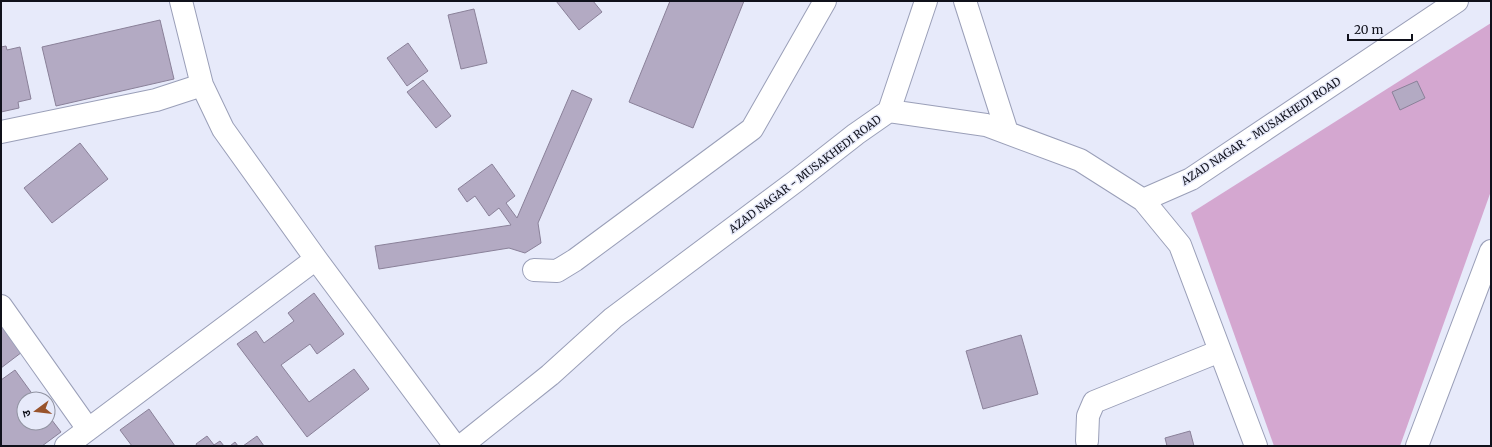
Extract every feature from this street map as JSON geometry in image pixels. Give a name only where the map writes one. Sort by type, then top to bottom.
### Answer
[{"type":"street","points":[[181,1],[202,85],[223,129],[316,259],[455,446]]},
{"type":"street","points":[[534,270],[557,271],[575,260],[752,129],[825,1]]},
{"type":"street","points":[[889,111],[926,1]]},
{"type":"street","points":[[965,1],[1007,132]]},
{"type":"street","name":"AZAD NAGAR - MUSAKHEDI ROAD","points":[[461,446],[550,375],[612,318],[796,181],[856,134],[889,111],[986,125],[1007,132],[1080,160],[1143,200],[1191,179],[1457,1]]},
{"type":"street","points":[[4,135],[156,100],[202,85]]},
{"type":"street","points":[[1143,200],[1180,245],[1256,446]]},
{"type":"street","points":[[1417,446],[1491,251]]},
{"type":"street","points":[[1,306],[77,440],[316,259]]},
{"type":"street","points":[[1087,441],[1088,416],[1094,402],[1220,351]]},
{"type":"shaded area","points":[[1491,23],[1491,191],[1400,446],[1274,446],[1191,213]]},
{"type":"building","points":[[556,1],[593,1],[602,12],[579,30]]},
{"type":"building","points":[[670,1],[744,1],[693,128],[629,102]]},
{"type":"building","points":[[474,9],[487,63],[461,69],[448,15]]},
{"type":"building","points":[[160,20],[174,79],[56,106],[42,47]]},
{"type":"building","points":[[408,43],[428,71],[407,86],[387,58]]},
{"type":"building","points":[[6,46],[7,50],[20,47],[31,99],[18,102],[19,108],[1,112],[1,47]]},
{"type":"building","points":[[423,80],[451,116],[436,128],[407,92]]},
{"type":"building","points":[[1417,81],[1425,98],[1400,110],[1392,92]]},
{"type":"building","points":[[572,90],[592,99],[538,223],[541,243],[525,253],[509,248],[379,269],[375,246],[511,225],[499,208],[489,216],[475,196],[467,202],[458,189],[492,164],[515,196],[506,203],[517,218]]},
{"type":"building","points":[[80,143],[108,179],[52,223],[24,188]]},
{"type":"building","points":[[314,293],[344,334],[317,354],[310,344],[281,365],[309,402],[354,369],[369,389],[307,437],[237,344],[256,331],[264,343],[294,321],[288,313]]},
{"type":"building","points":[[1,315],[26,349],[1,368]]},
{"type":"building","points":[[1021,335],[1038,394],[983,409],[966,351]]},
{"type":"building","points":[[15,370],[30,391],[16,391],[16,431],[56,431],[56,425],[61,432],[42,446],[1,446],[1,380]]},
{"type":"building","points":[[149,409],[175,446],[132,446],[120,430]]},
{"type":"building","points":[[1190,431],[1194,446],[1167,446],[1165,438]]},
{"type":"building","points":[[207,436],[214,445],[220,441],[224,446],[197,446],[196,444]]},
{"type":"building","points":[[257,436],[264,446],[243,446]]},
{"type":"building","points":[[235,442],[238,446],[230,446]]}]
